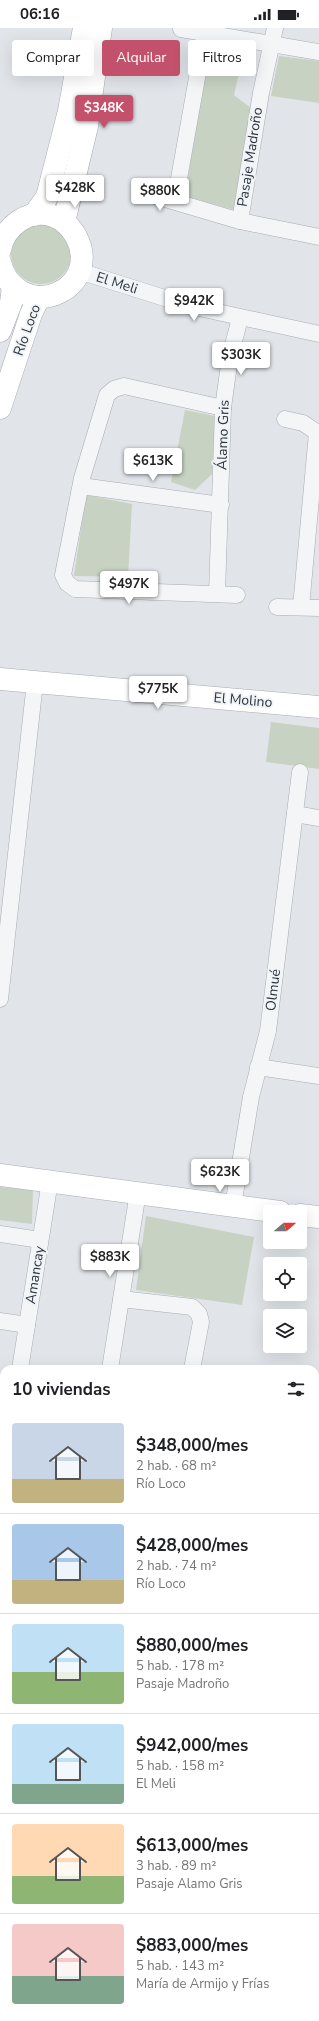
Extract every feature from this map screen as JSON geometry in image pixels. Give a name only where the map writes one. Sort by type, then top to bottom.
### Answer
[{"type":"street","points":[[34,215],[47,197],[69,111],[84,28]]},
{"type":"street","points":[[64,222],[87,126],[101,28]]},
{"type":"street","name":"Pasaje Madroño","points":[[240,221],[261,93],[275,28]]},
{"type":"street","points":[[181,30],[205,33],[272,46],[319,52]]},
{"type":"street","points":[[175,201],[205,33]]},
{"type":"street","name":"Pasaje Madroño","points":[[152,195],[240,221],[319,238]]},
{"type":"street","points":[[0,262],[5,276],[12,286],[25,294],[39,297],[51,296],[65,290],[73,281],[79,271],[82,254],[79,242],[73,231],[64,222],[52,216],[34,215],[15,224],[1,243]]},
{"type":"street","name":"El Meli","points":[[79,271],[190,306],[319,334]]},
{"type":"street","name":"Río Loco","points":[[0,331],[11,303],[12,286]]},
{"type":"street","name":"Río Loco","points":[[0,408],[31,314],[39,297]]},
{"type":"street","name":"Álamo Gris","points":[[217,594],[224,408],[230,357],[240,318]]},
{"type":"street","points":[[224,408],[124,386],[114,389],[107,395],[81,486],[63,576],[67,583],[75,588],[237,595]]},
{"type":"street","points":[[285,419],[303,423],[318,434],[314,516],[301,607]]},
{"type":"street","points":[[81,486],[221,505]]},
{"type":"street","points":[[277,607],[319,608]]},
{"type":"street","name":"El Molino","points":[[0,679],[319,706]]},
{"type":"street","points":[[0,999],[35,682]]},
{"type":"street","name":"Olmué","points":[[233,1206],[245,1125],[268,1031],[300,772]]},
{"type":"street","points":[[295,814],[319,818]]},
{"type":"street","points":[[258,1067],[319,1076]]},
{"type":"street","points":[[0,1175],[138,1192],[263,1210]]},
{"type":"street","name":"Amancay","points":[[21,1365],[50,1181]]},
{"type":"street","points":[[111,1365],[138,1192]]},
{"type":"street","points":[[307,1215],[319,1217]]},
{"type":"street","points":[[0,1234],[40,1240]]},
{"type":"street","points":[[121,1299],[192,1307],[199,1314],[201,1322],[193,1365]]},
{"type":"street","points":[[0,1321],[27,1325]]},
{"type":"green space","points":[[279,56],[319,61],[319,103],[271,96]]},
{"type":"green space","points":[[204,76],[240,76],[238,77],[234,95],[252,109],[235,210],[185,196]]},
{"type":"green space","points":[[41,224],[57,229],[62,233],[66,238],[71,254],[66,270],[62,275],[57,279],[41,284],[25,279],[20,275],[16,270],[11,254],[16,238],[20,233],[25,229]]},
{"type":"green space","points":[[185,410],[215,416],[212,474],[195,490],[171,482]]},
{"type":"green space","points":[[86,495],[132,504],[128,577],[74,576]]},
{"type":"green space","points":[[271,722],[319,728],[319,769],[266,762]]},
{"type":"green space","points":[[0,1187],[33,1190],[32,1224],[0,1220]]},
{"type":"green space","points":[[146,1216],[254,1237],[242,1305],[136,1290]]}]
